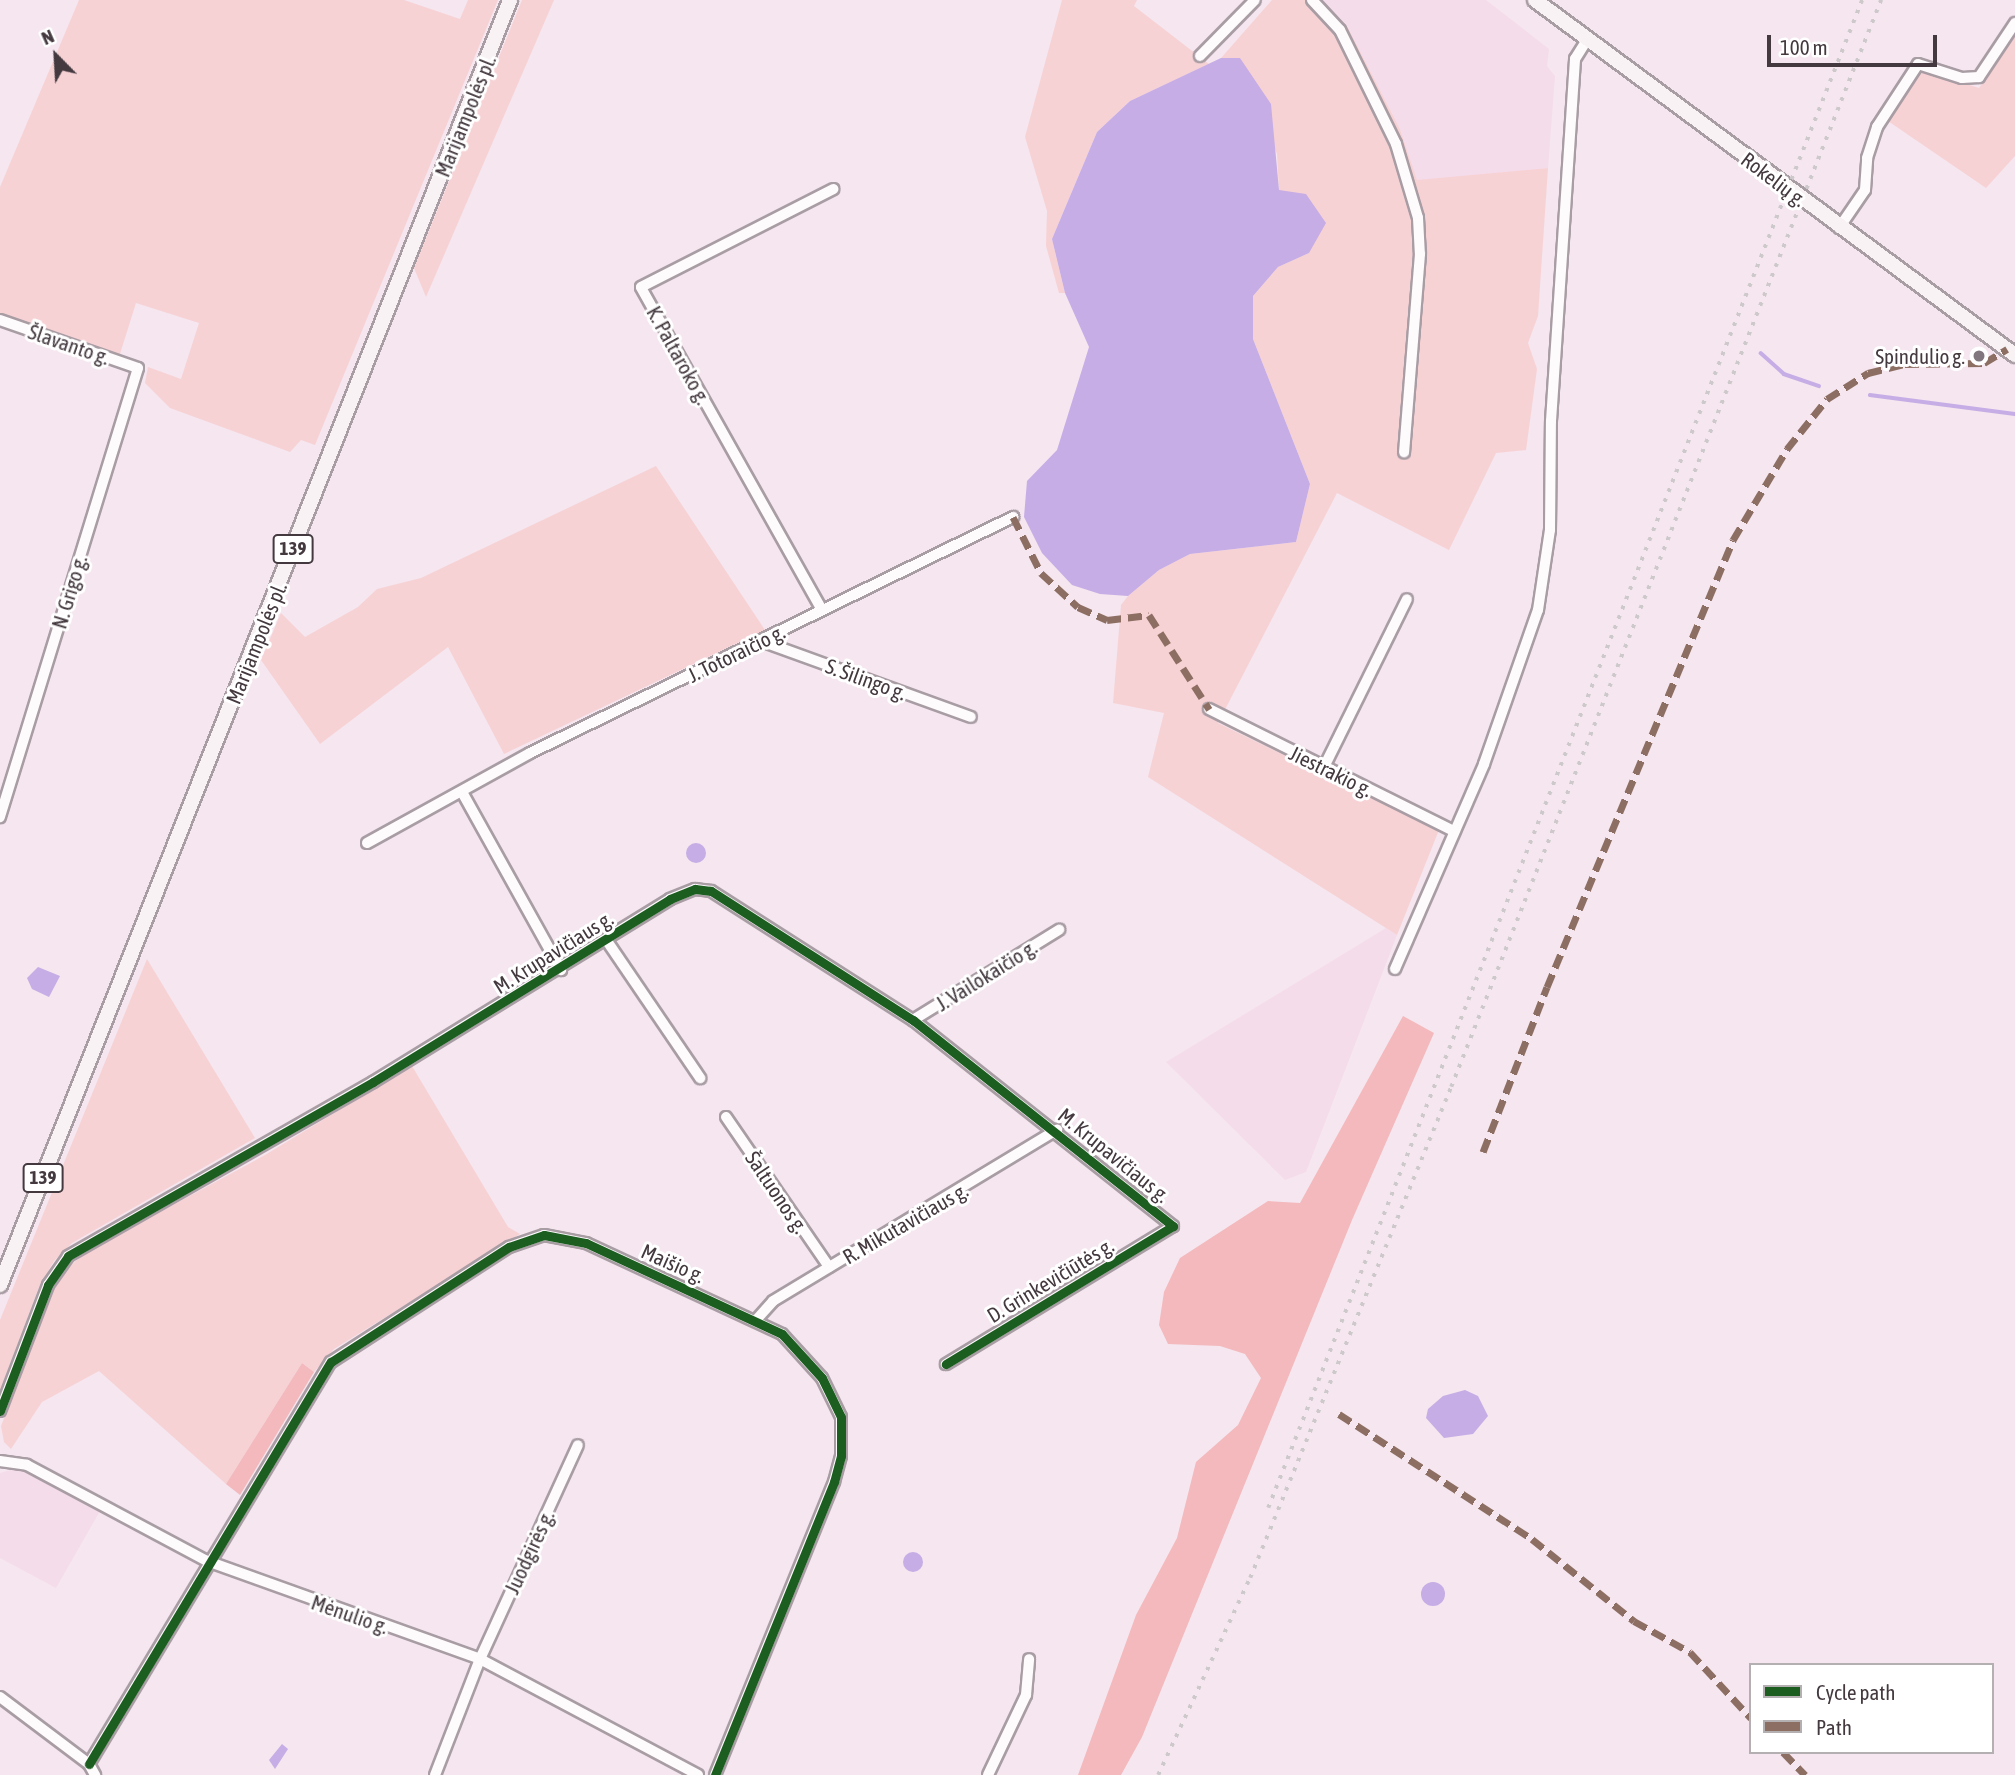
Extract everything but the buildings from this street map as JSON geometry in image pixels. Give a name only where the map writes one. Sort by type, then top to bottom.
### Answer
[{"type":"main road","name":"Marijampolės pl.","points":[[0,1285],[510,0]]},
{"type":"main road","name":"Rokelių g.","points":[[1535,0],[1839,228],[2015,355]]},
{"type":"street","points":[[1200,55],[1255,0]]},
{"type":"street","points":[[1312,0],[1340,30],[1391,132],[1418,218],[1420,254],[1404,452]]},
{"type":"street","points":[[1839,228],[1865,190],[1867,158],[1877,127],[1918,64],[1962,78],[1979,77],[2015,23]]},
{"type":"street","points":[[1395,969],[1484,764],[1538,610],[1550,530],[1551,421],[1575,59],[1588,38]]},
{"type":"street","name":"K. Paltaroko g.","points":[[822,610],[641,287],[832,189]]},
{"type":"street","name":"Šlavanto g.","points":[[0,320],[138,368]]},
{"type":"street","name":"N. Grigo g.","points":[[0,817],[138,368]]},
{"type":"street","name":"J. Totoraičio g.","points":[[367,843],[530,753],[1013,517]]},
{"type":"street","points":[[1324,767],[1406,599]]},
{"type":"street","name":"S. Šilingo g.","points":[[761,641],[971,717]]},
{"type":"street","name":"Jiestrakio g.","points":[[1209,709],[1454,831]]},
{"type":"street","points":[[462,792],[561,970]]},
{"type":"street","name":"M. Krupavičiaus g.","points":[[0,1410],[48,1285],[68,1256],[373,1083],[561,970],[670,899],[695,889],[711,891],[913,1020],[1057,1130],[1173,1226]]},
{"type":"street","name":"J. Vailokaičio g.","points":[[913,1020],[1059,930]]},
{"type":"street","points":[[607,941],[700,1079]]},
{"type":"street","name":"Šaltuonos g.","points":[[726,1117],[828,1268]]},
{"type":"street","name":"R. Mikutavičiaus g.","points":[[757,1320],[773,1301],[1057,1130]]},
{"type":"street","name":"D. Grinkevičiūtės g.","points":[[946,1364],[1173,1226]]},
{"type":"street","name":"Maišio g.","points":[[89,1764],[207,1561],[331,1362],[346,1348],[522,1240],[544,1235],[586,1243],[757,1320],[802,1350],[822,1378],[844,1427],[841,1456],[715,1775]]},
{"type":"street","name":"Juodgirės g.","points":[[435,1775],[480,1659],[578,1445]]},
{"type":"street","name":"Mėnulio g.","points":[[0,1461],[27,1465],[207,1561],[480,1659],[698,1775]]},
{"type":"street","points":[[988,1775],[1026,1695],[1029,1659]]},
{"type":"street","points":[[0,1697],[89,1764],[96,1775]]},
{"type":"shaded area","points":[[79,0],[404,0],[460,19],[468,0],[498,0],[315,445],[301,440],[290,452],[170,408],[145,383],[148,367],[181,379],[199,323],[136,303],[119,357],[0,315],[0,187]]},
{"type":"shaded area","points":[[522,0],[554,0],[426,297],[414,268]]},
{"type":"shaded area","points":[[1062,0],[1137,0],[1134,6],[1209,64],[1130,101],[1097,132],[1052,239],[1065,293],[1059,293],[1046,246],[1047,211],[1025,137]]},
{"type":"shaded area","points":[[1272,0],[1322,0],[1347,26],[1400,129],[1417,180],[1548,168],[1538,316],[1528,343],[1537,369],[1526,450],[1496,453],[1449,550],[1337,493],[1218,723],[1439,830],[1397,935],[1148,777],[1164,713],[1113,703],[1121,605],[1128,596],[1159,570],[1190,554],[1296,542],[1310,484],[1253,339],[1253,296],[1278,267],[1309,253],[1279,190],[1277,154],[1240,58],[1221,58]]},
{"type":"shaded area","points":[[1322,0],[1486,0],[1549,49],[1547,66],[1555,76],[1548,168],[1417,181],[1400,129],[1347,26]]},
{"type":"shaded area","points":[[2015,35],[2015,156],[1986,188],[1885,119],[1920,69],[1979,88]]},
{"type":"shaded area","points":[[1221,58],[1240,58],[1271,104],[1279,190],[1306,194],[1326,223],[1309,253],[1278,267],[1253,296],[1253,339],[1310,484],[1296,542],[1190,554],[1159,570],[1128,596],[1100,594],[1072,585],[1042,553],[1024,517],[1027,481],[1057,450],[1089,347],[1065,293],[1052,239],[1097,132],[1130,101]]},
{"type":"shaded area","points":[[656,466],[765,630],[504,754],[448,647],[320,744],[261,660],[281,613],[305,637],[358,607],[377,589],[421,578]]},
{"type":"shaded area","points":[[696,843],[703,846],[706,853],[703,860],[696,863],[689,860],[686,853],[689,846]]},
{"type":"shaded area","points":[[1386,928],[1397,935],[1306,1172],[1285,1180],[1166,1062]]},
{"type":"shaded area","points":[[147,959],[255,1138],[72,1243],[54,1261],[39,1287],[0,1391],[0,1320]]},
{"type":"shaded area","points":[[38,967],[60,976],[49,997],[32,989],[27,978]]},
{"type":"shaded area","points":[[1403,1016],[1434,1033],[1352,1220],[1142,1737],[1121,1775],[1078,1775],[1136,1615],[1177,1538],[1196,1462],[1238,1425],[1261,1378],[1245,1354],[1220,1346],[1168,1344],[1159,1325],[1164,1292],[1180,1258],[1268,1201],[1300,1203]]},
{"type":"shaded area","points":[[412,1066],[508,1227],[520,1234],[334,1349],[314,1372],[302,1363],[226,1484],[99,1371],[42,1402],[11,1449],[4,1442],[1,1426],[55,1288],[70,1266],[86,1252],[265,1155]]},
{"type":"shaded area","points":[[302,1363],[314,1372],[240,1495],[226,1484]]},
{"type":"shaded area","points":[[1465,1390],[1478,1396],[1488,1416],[1473,1434],[1444,1438],[1426,1418],[1428,1409],[1443,1396]]},
{"type":"shaded area","points":[[18,1468],[100,1511],[56,1588],[0,1558],[0,1473]]},
{"type":"shaded area","points":[[913,1552],[920,1555],[923,1562],[920,1569],[913,1572],[906,1569],[903,1562],[906,1555]]},
{"type":"shaded area","points":[[1433,1582],[1444,1589],[1445,1594],[1438,1605],[1433,1606],[1422,1599],[1421,1594],[1428,1583]]},
{"type":"shaded area","points":[[282,1744],[288,1749],[275,1769],[269,1760]]},
{"type":"waterway","points":[[1761,353],[1784,374],[1819,386]]},
{"type":"waterway","points":[[1870,395],[2015,414]]},
{"type":"railway","points":[[1268,1508],[1862,0]]},
{"type":"railway","points":[[1158,1775],[1250,1578],[1451,1087],[1881,0]]},
{"type":"marked path","points":[[1483,1152],[1547,987],[1733,540],[1787,449],[1827,399],[1868,373],[1905,364],[1984,363],[2007,349]]},
{"type":"marked path","points":[[1013,517],[1041,573],[1078,607],[1107,620],[1149,615],[1209,709]]},
{"type":"marked path","points":[[1339,1414],[1532,1539],[1634,1621],[1690,1652],[1749,1716]]},
{"type":"marked path","points":[[1785,1754],[1805,1775]]},
{"type":"cycle path","points":[[0,1411],[48,1285],[68,1256],[373,1082],[670,899],[695,889],[711,891],[913,1020],[1173,1226],[946,1364]]},
{"type":"cycle path","points":[[89,1764],[331,1362],[509,1247],[544,1235],[586,1243],[782,1334],[822,1378],[841,1417],[841,1456],[834,1482],[715,1775]]},
{"type":"place","name":"Spindulio g.","points":[[1979,356]]}]
